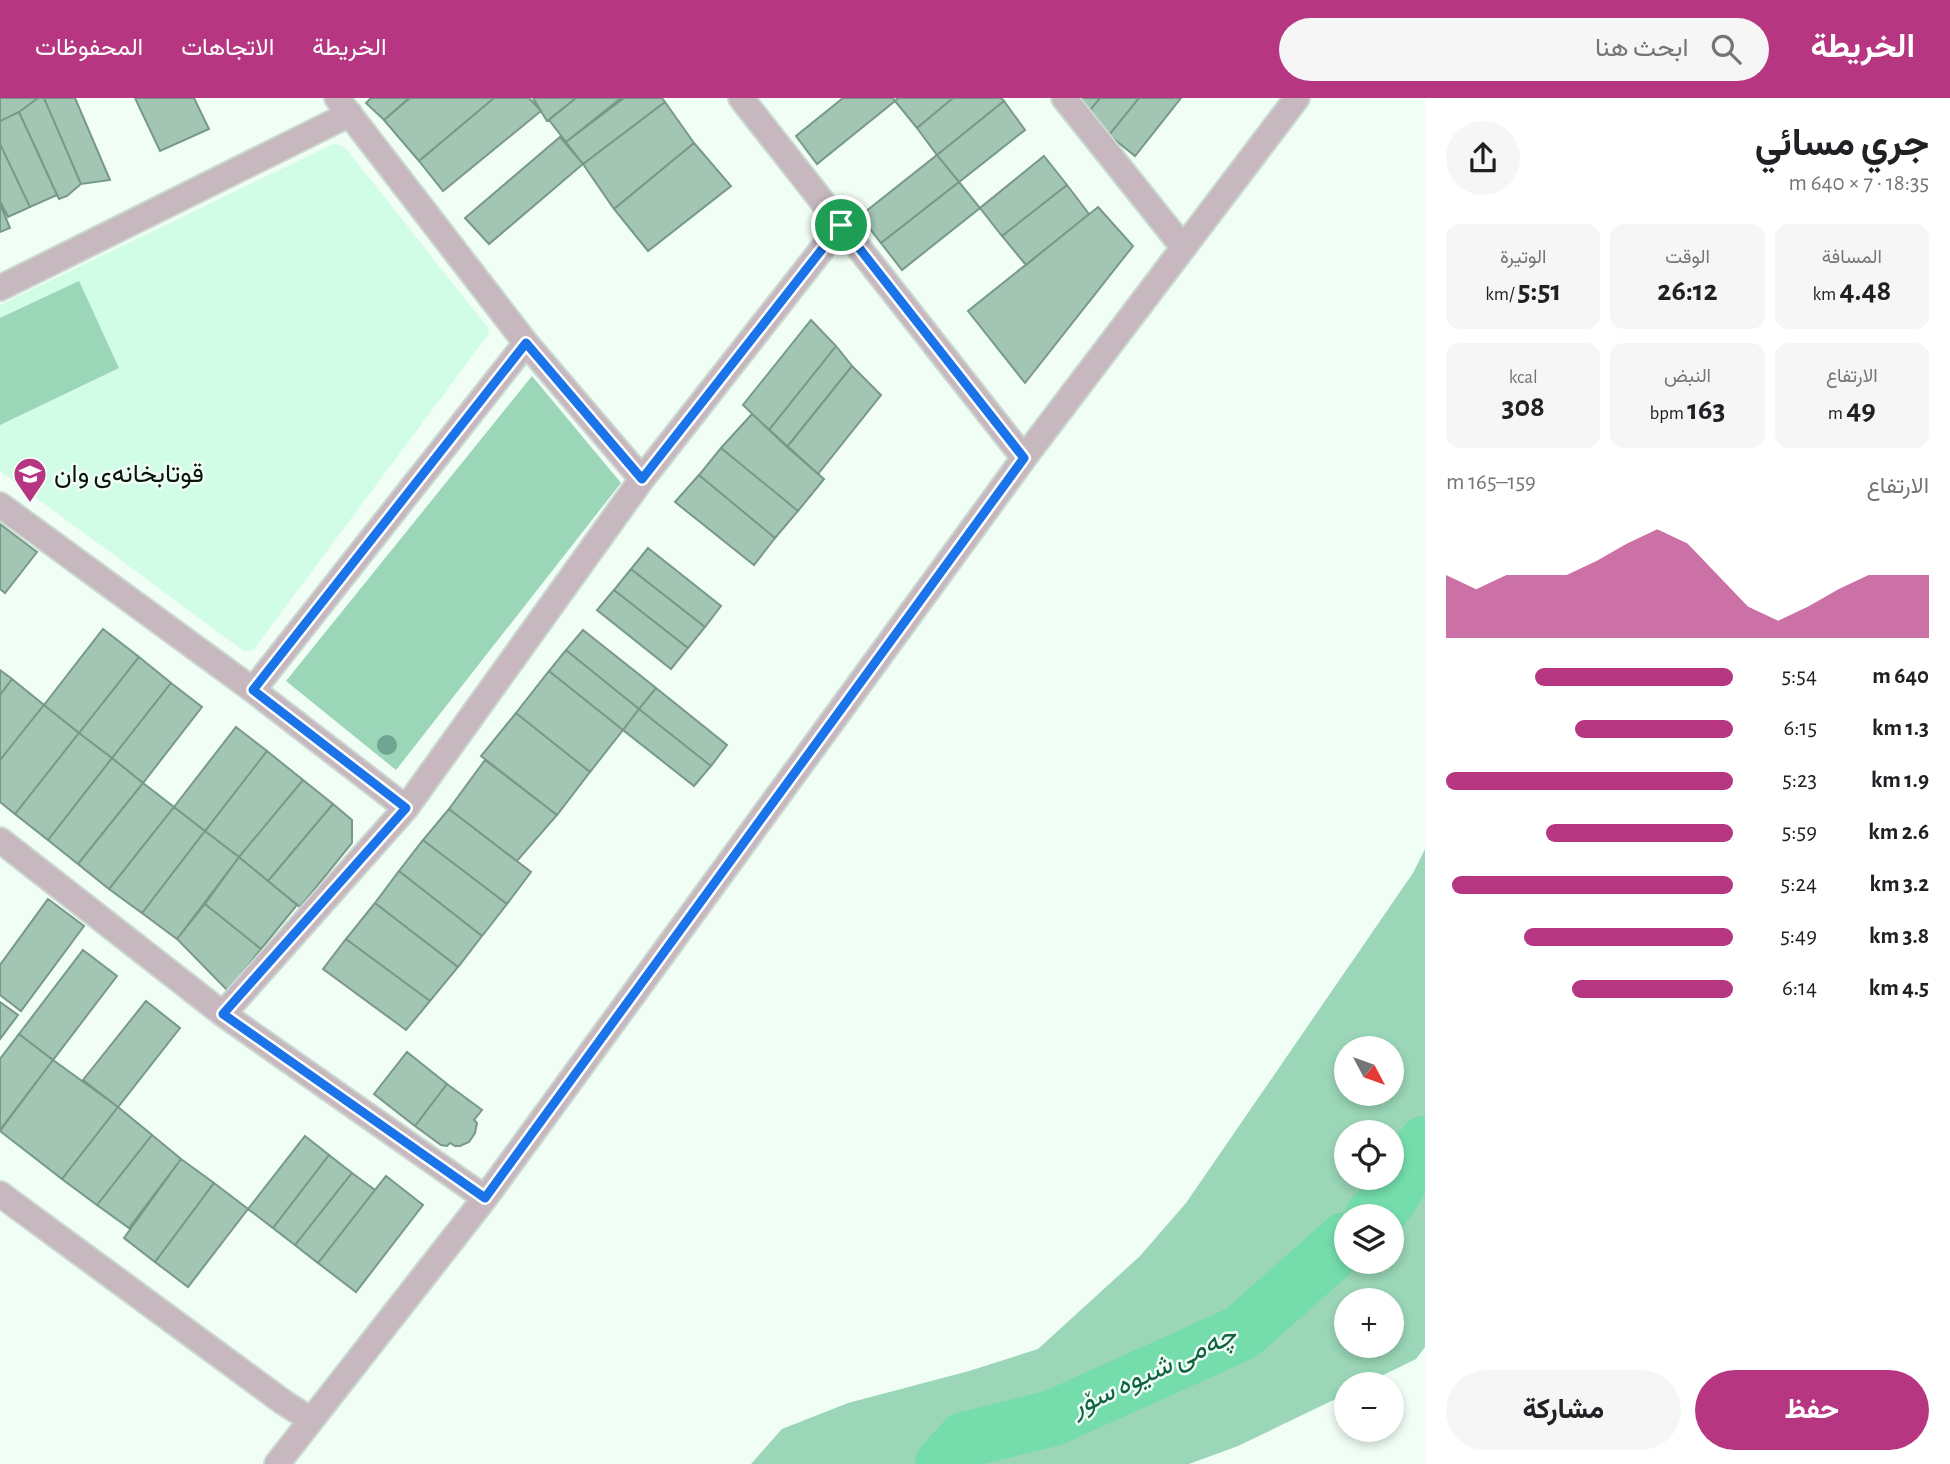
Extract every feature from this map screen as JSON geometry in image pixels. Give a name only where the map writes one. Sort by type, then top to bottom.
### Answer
[{"type":"street","points":[[740,98],[1024,458]]},
{"type":"street","points":[[1064,98],[1183,247]]},
{"type":"street","points":[[277,1464],[485,1198],[1024,458],[1297,98]]},
{"type":"street","points":[[0,288],[344,106],[526,343],[642,479]]},
{"type":"street","points":[[223,1014],[406,808],[642,479],[841,225]]},
{"type":"street","points":[[253,690],[526,343]]},
{"type":"street","points":[[0,505],[253,690],[406,808]]},
{"type":"street","points":[[0,841],[223,1014],[485,1198]]},
{"type":"street","points":[[0,1194],[311,1420]]},
{"type":"shaded area","points":[[333,144],[347,150],[489,329],[488,335],[253,650],[244,651],[0,471],[0,305]]},
{"type":"shaded area","points":[[79,281],[119,368],[0,425],[0,318]]},
{"type":"shaded area","points":[[532,376],[621,483],[396,770],[286,681]]},
{"type":"shaded area","points":[[1425,849],[1425,1347],[1416,1359],[1389,1372],[1334,1372],[1334,1400],[1238,1446],[1189,1464],[751,1464],[782,1429],[848,1403],[969,1371],[1038,1349],[1140,1256],[1186,1203],[1413,873]]},
{"type":"building","points":[[0,98],[38,98],[19,112],[0,121]]},
{"type":"building","points":[[38,98],[44,98],[81,184],[59,199],[19,112]]},
{"type":"building","points":[[44,98],[75,98],[110,180],[81,184]]},
{"type":"building","points":[[135,98],[194,98],[209,129],[160,151]]},
{"type":"building","points":[[371,98],[409,98],[384,120],[366,103]]},
{"type":"building","points":[[410,98],[494,98],[419,161],[384,120]]},
{"type":"building","points":[[494,98],[529,98],[541,111],[443,191],[419,161]]},
{"type":"building","points":[[533,98],[576,98],[547,121]]},
{"type":"building","points":[[576,98],[621,98],[566,142],[549,120]]},
{"type":"building","points":[[624,98],[662,98],[665,102],[583,164],[566,142]]},
{"type":"building","points":[[843,98],[893,98],[895,101],[817,164],[796,136]]},
{"type":"building","points":[[898,98],[953,98],[917,128],[895,101]]},
{"type":"building","points":[[953,98],[1001,98],[1004,101],[937,155],[917,128]]},
{"type":"building","points":[[1071,98],[1100,98],[1086,115]]},
{"type":"building","points":[[1100,98],[1139,98],[1109,135],[1086,115]]},
{"type":"building","points":[[1139,98],[1181,98],[1135,156],[1109,135]]},
{"type":"building","points":[[1004,101],[1025,130],[959,182],[937,155]]},
{"type":"building","points":[[665,102],[694,143],[614,209],[583,164]]},
{"type":"building","points":[[19,112],[57,195],[30,207],[0,144],[0,121]]},
{"type":"building","points":[[560,137],[583,164],[489,244],[465,218]]},
{"type":"building","points":[[694,143],[731,186],[648,251],[614,209]]},
{"type":"building","points":[[0,144],[30,207],[8,217],[0,201]]},
{"type":"building","points":[[937,155],[959,182],[881,243],[860,216]]},
{"type":"building","points":[[1044,156],[1067,185],[1002,236],[980,208]]},
{"type":"building","points":[[959,182],[980,208],[902,270],[881,243]]},
{"type":"building","points":[[1067,185],[1089,214],[1026,265],[1002,236]]},
{"type":"building","points":[[0,204],[10,228],[0,232]]},
{"type":"building","points":[[1098,207],[1133,246],[1025,383],[968,311]]},
{"type":"building","points":[[811,320],[836,346],[769,430],[743,405]]},
{"type":"building","points":[[836,346],[852,366],[787,447],[769,430]]},
{"type":"building","points":[[852,366],[881,395],[818,474],[787,447]]},
{"type":"building","points":[[752,414],[824,479],[798,511],[721,448]]},
{"type":"building","points":[[721,448],[798,511],[775,538],[699,475]]},
{"type":"building","points":[[699,475],[775,538],[754,565],[675,502]]},
{"type":"building","points":[[0,524],[37,552],[5,593],[0,589]]},
{"type":"building","points":[[648,548],[721,606],[705,627],[631,569]]},
{"type":"building","points":[[631,569],[705,627],[688,648],[614,590]]},
{"type":"building","points":[[614,590],[688,648],[671,669],[597,610]]},
{"type":"building","points":[[103,629],[139,657],[79,733],[44,705]]},
{"type":"building","points":[[583,630],[656,688],[639,709],[566,650]]},
{"type":"building","points":[[566,650],[639,709],[623,730],[549,671]]},
{"type":"building","points":[[139,657],[171,683],[112,758],[79,733]]},
{"type":"building","points":[[0,670],[12,679],[0,695]]},
{"type":"building","points":[[549,671],[623,730],[590,772],[516,713]]},
{"type":"building","points":[[12,679],[44,705],[0,760],[0,695]]},
{"type":"building","points":[[171,683],[202,707],[143,783],[112,758]]},
{"type":"building","points":[[656,688],[727,745],[711,766],[639,709]]},
{"type":"building","points":[[44,705],[79,733],[15,814],[0,802],[0,760]]},
{"type":"building","points":[[639,709],[711,766],[694,786],[623,730]]},
{"type":"building","points":[[516,713],[590,772],[557,815],[481,756]]},
{"type":"building","points":[[236,727],[267,751],[205,831],[174,807]]},
{"type":"building","points":[[79,733],[112,758],[48,840],[15,814]]},
{"type":"building","points":[[267,751],[303,780],[239,857],[205,831]]},
{"type":"building","points":[[112,758],[143,783],[78,864],[48,840]]},
{"type":"building","points":[[485,760],[557,815],[517,861],[449,809]]},
{"type":"building","points":[[303,780],[333,804],[268,881],[239,857]]},
{"type":"building","points":[[143,783],[174,807],[109,889],[78,864]]},
{"type":"building","points":[[333,804],[352,820],[352,843],[300,907],[268,881]]},
{"type":"building","points":[[174,807],[205,831],[142,913],[109,889]]},
{"type":"building","points":[[449,809],[531,872],[507,904],[423,840]]},
{"type":"building","points":[[205,831],[239,857],[177,939],[142,913]]},
{"type":"building","points":[[423,840],[507,904],[482,936],[399,871]]},
{"type":"building","points":[[239,857],[297,905],[261,949],[205,904]]},
{"type":"building","points":[[399,871],[482,936],[458,967],[375,903]]},
{"type":"building","points":[[48,899],[84,926],[21,1011],[0,995],[0,965]]},
{"type":"building","points":[[375,903],[458,967],[430,1001],[346,939]]},
{"type":"building","points":[[205,904],[261,949],[228,991],[177,939]]},
{"type":"building","points":[[346,939],[430,1001],[406,1030],[323,969]]},
{"type":"building","points":[[83,950],[117,976],[53,1060],[19,1034]]},
{"type":"building","points":[[146,1001],[180,1028],[118,1107],[83,1080]]},
{"type":"building","points":[[0,1002],[18,1015],[0,1039]]},
{"type":"building","points":[[19,1034],[53,1060],[0,1130],[0,1059]]},
{"type":"building","points":[[407,1052],[447,1084],[415,1126],[374,1094]]},
{"type":"building","points":[[53,1060],[118,1107],[62,1179],[0,1131]]},
{"type":"building","points":[[447,1084],[482,1110],[474,1120],[477,1123],[475,1133],[469,1142],[460,1146],[450,1143],[447,1146],[441,1145],[415,1126]]},
{"type":"building","points":[[118,1107],[152,1135],[97,1205],[62,1179]]},
{"type":"building","points":[[152,1135],[181,1159],[129,1228],[97,1205]]},
{"type":"building","points":[[305,1136],[329,1155],[273,1228],[248,1209]]},
{"type":"building","points":[[329,1155],[352,1173],[295,1245],[273,1228]]},
{"type":"building","points":[[181,1159],[214,1183],[155,1262],[124,1238]]},
{"type":"building","points":[[352,1173],[375,1190],[318,1263],[295,1245]]},
{"type":"building","points":[[386,1176],[423,1205],[356,1292],[318,1263]]},
{"type":"building","points":[[214,1183],[248,1209],[188,1287],[155,1262]]},
{"type":"waterway","name":"چەمی شیوە سۆر","points":[[1385,1204],[1425,1144]]},
{"type":"waterway","name":"چەمی شیوە سۆر","points":[[943,1464],[965,1440],[1053,1418],[1241,1333],[1334,1251]]},
{"type":"place","name":"قوتابخانەی وان","points":[[30,504]]},
{"type":"route","points":[[841,225],[1024,458],[485,1198],[223,1014],[406,808],[253,690],[526,343],[642,479],[841,225]]}]
